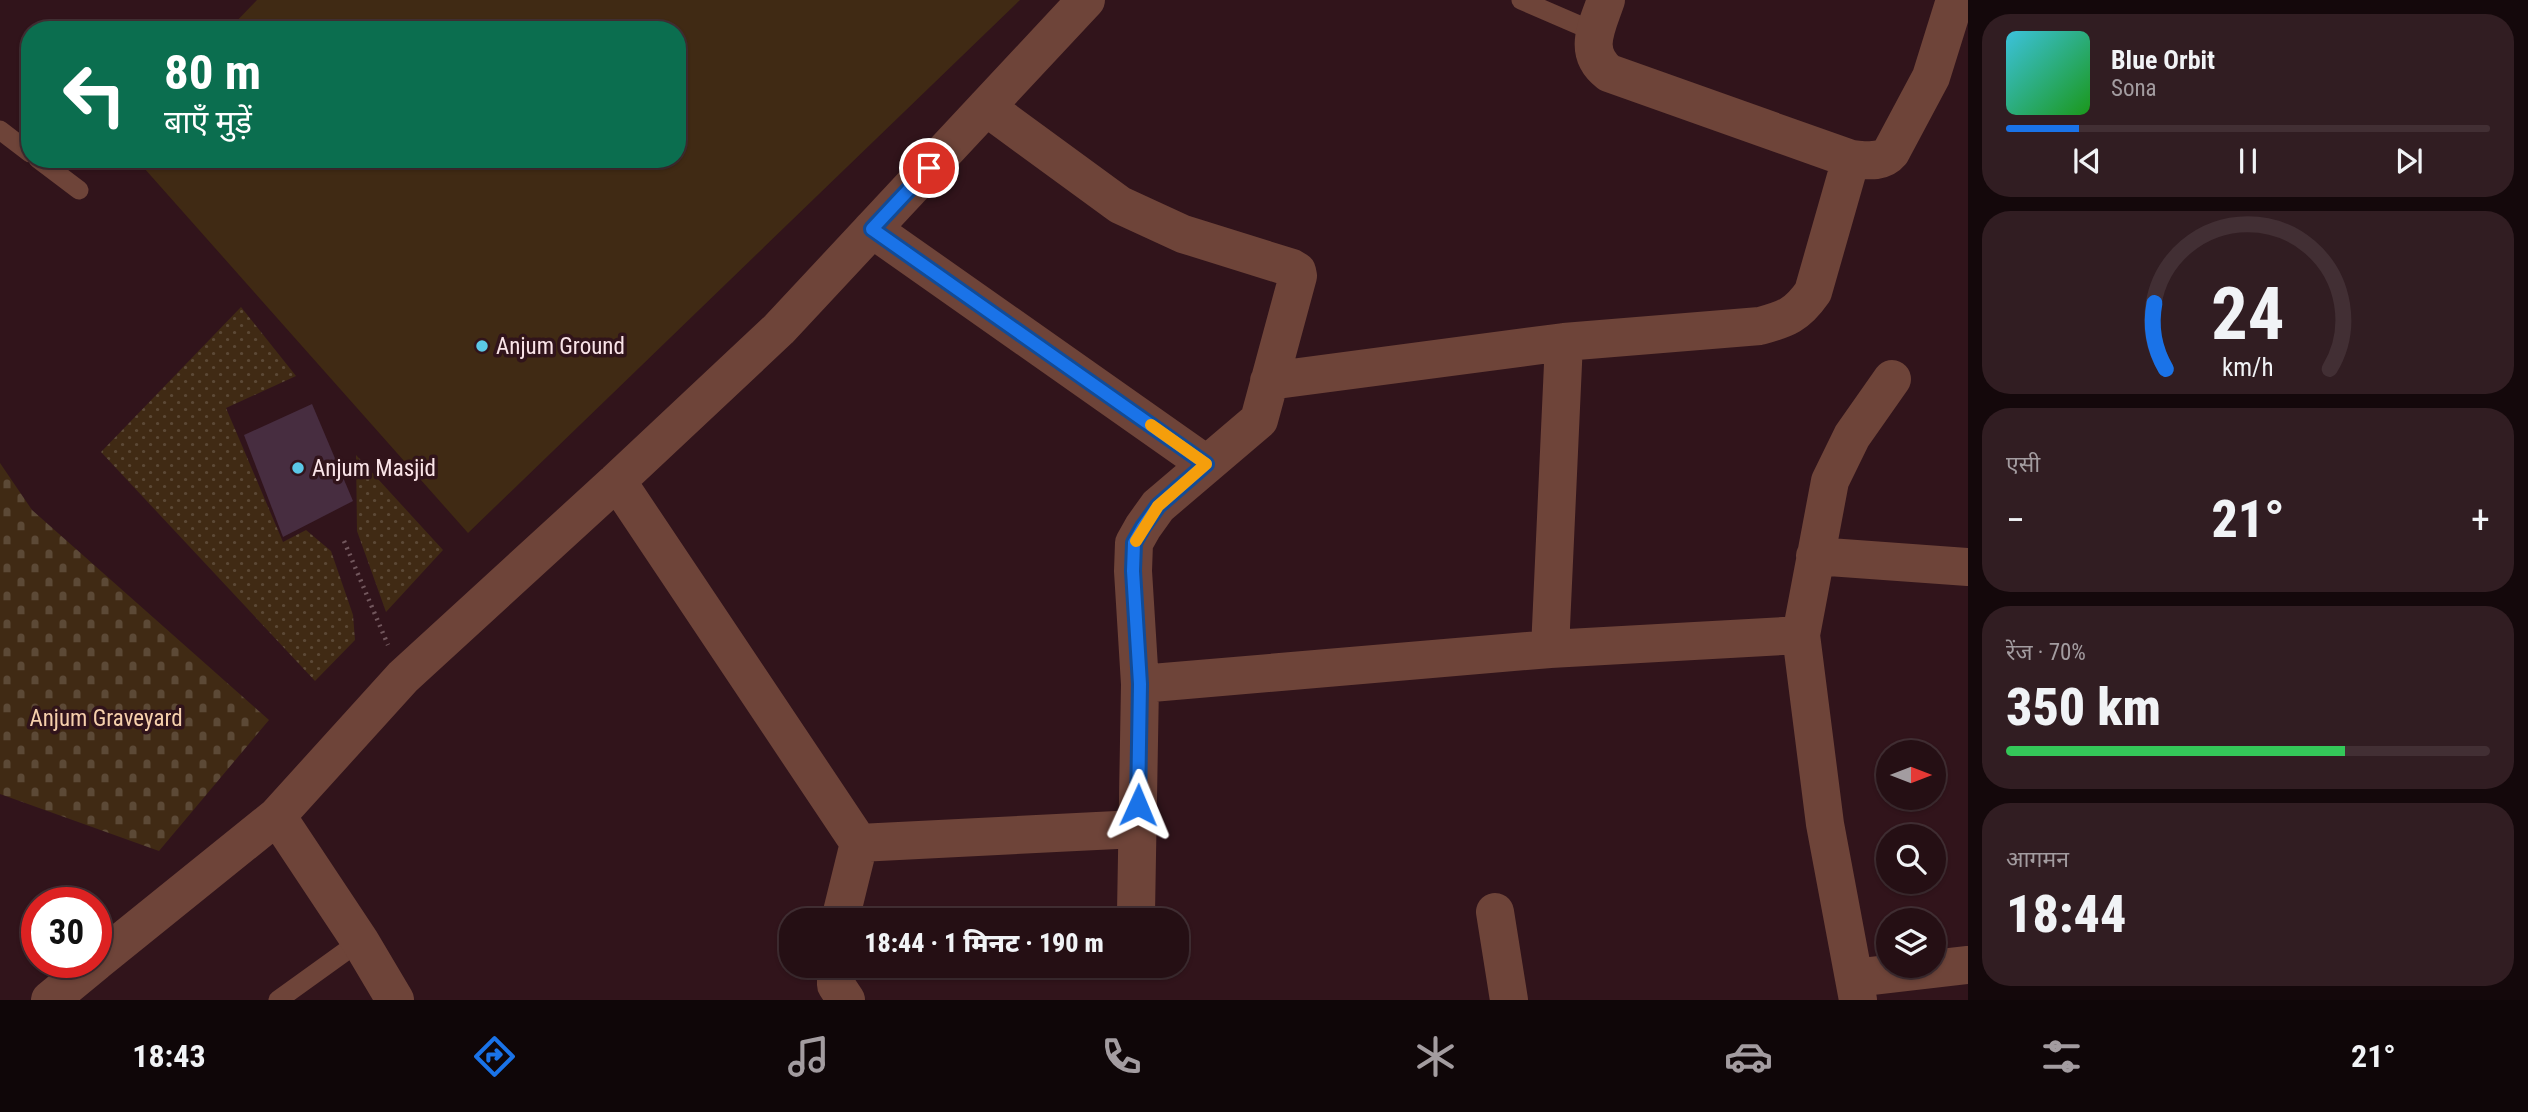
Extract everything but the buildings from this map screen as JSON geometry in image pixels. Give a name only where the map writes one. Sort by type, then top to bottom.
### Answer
[{"type":"street","points":[[112,949],[277,816],[403,677],[779,328],[1086,0]]},
{"type":"street","points":[[1601,16],[1593,49],[1597,63],[1609,73],[1851,159],[1879,160],[1886,158],[1891,152],[1931,78],[1955,0]]},
{"type":"street","points":[[986,107],[1120,205],[1183,234],[1297,271],[1295,291],[1259,420],[1158,506],[1134,543],[1133,571],[1140,684],[1136,908]]},
{"type":"street","points":[[1269,382],[1564,342],[1760,326],[1782,320],[1800,310],[1813,292],[1851,159]]},
{"type":"street","points":[[872,229],[1206,464]]},
{"type":"street","points":[[1549,649],[1564,342]]},
{"type":"street","points":[[1892,379],[1852,436],[1830,481],[1801,635],[1825,824],[1856,989],[1968,965]]},
{"type":"street","points":[[617,481],[859,843],[843,908]]},
{"type":"street","points":[[1815,556],[1968,567]]},
{"type":"street","points":[[1140,684],[1549,649],[1801,635]]},
{"type":"street","points":[[277,816],[360,941],[395,1000]]},
{"type":"street","points":[[859,843],[1137,829]]},
{"type":"street","points":[[1495,912],[1509,1000]]},
{"type":"street","points":[[50,1000],[77,978]]},
{"type":"street","points":[[836,978],[836,985],[846,1000]]},
{"type":"lane","points":[[1521,0],[1601,16]]},
{"type":"lane","points":[[0,130],[21,146]]},
{"type":"lane","points":[[50,168],[79,190]]},
{"type":"lane","points":[[278,1000],[360,941]]},
{"type":"path","points":[[344,541],[403,677]]},
{"type":"green space","name":"Anjum Ground","points":[[257,0],[1020,0],[468,533],[144,168],[686,168],[686,21],[237,21]]},
{"type":"green space","points":[[241,307],[296,376],[226,408],[283,542],[306,530],[331,551],[353,615],[355,640],[315,681],[101,452]]},
{"type":"green space","points":[[356,455],[443,550],[386,612],[357,531]]},
{"type":"green space","name":"Anjum Graveyard","points":[[0,463],[32,510],[269,720],[159,851],[0,794]]},
{"type":"slow traffic","points":[[1136,541],[1158,506],[1206,464],[1151,425]]},
{"type":"place","name":"Anjum Ground","points":[[482,346]]},
{"type":"place","name":"Anjum Masjid","points":[[298,468]]},
{"type":"route","points":[[929,168],[872,229],[1206,464],[1158,506],[1134,543],[1133,571],[1140,684],[1138,805]]}]
